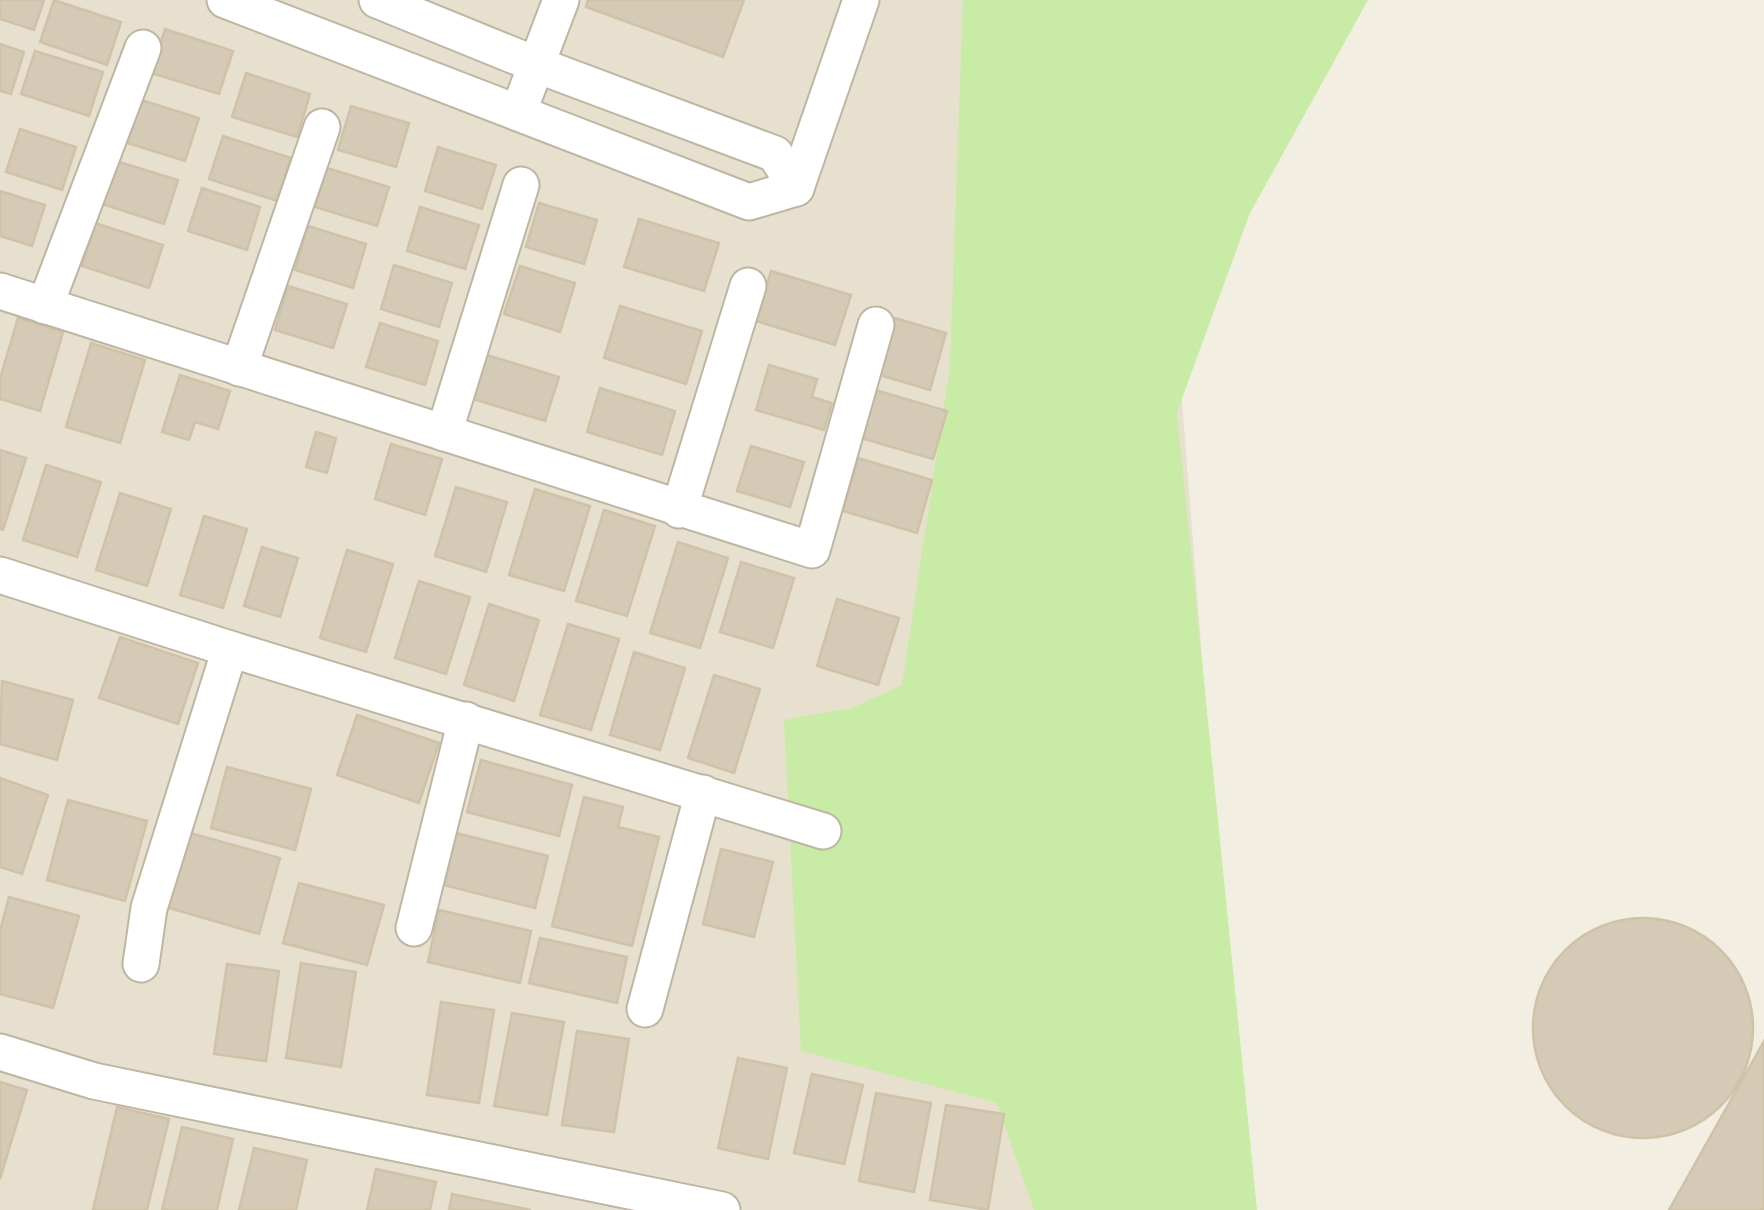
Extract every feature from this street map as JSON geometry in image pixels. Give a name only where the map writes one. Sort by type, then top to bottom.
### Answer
[{"type":"street","points":[[225,0],[749,202],[796,188]]},
{"type":"street","points":[[377,0],[775,154],[796,188]]},
{"type":"street","points":[[518,113],[561,0]]},
{"type":"street","points":[[796,188],[861,0]]},
{"type":"street","points":[[45,306],[143,48]]},
{"type":"street","points":[[239,368],[322,128]]},
{"type":"street","points":[[444,433],[521,185]]},
{"type":"street","points":[[679,510],[748,286]]},
{"type":"street","points":[[0,291],[812,550],[876,325]]},
{"type":"street","points":[[0,576],[823,830]]},
{"type":"street","points":[[141,964],[149,908],[230,649]]},
{"type":"street","points":[[414,928],[466,720]]},
{"type":"street","points":[[645,1009],[704,793]]},
{"type":"street","points":[[0,1052],[94,1081],[722,1210]]},
{"type":"shaded area","points":[[0,0],[1284,0],[1168,221],[1245,1210],[0,1210]]},
{"type":"green space","points":[[963,0],[1368,0],[1250,213],[1177,412],[1257,1210],[1034,1210],[997,1103],[801,1051],[784,720],[852,708],[902,685],[950,367]]},
{"type":"building","points":[[0,0],[44,0],[34,30],[0,19]]},
{"type":"building","points":[[54,0],[121,22],[107,65],[40,42]]},
{"type":"building","points":[[588,0],[744,0],[723,57],[586,7]]},
{"type":"building","points":[[165,29],[233,51],[219,94],[151,73]]},
{"type":"building","points":[[0,44],[24,52],[11,94],[0,91]]},
{"type":"building","points":[[35,51],[103,72],[89,116],[21,94]]},
{"type":"building","points":[[246,73],[310,94],[297,137],[232,117]]},
{"type":"building","points":[[138,99],[199,118],[185,161],[124,142]]},
{"type":"building","points":[[351,106],[409,123],[396,167],[338,150]]},
{"type":"building","points":[[20,129],[76,147],[62,190],[6,172]]},
{"type":"building","points":[[223,136],[291,158],[277,201],[209,179]]},
{"type":"building","points":[[438,147],[496,165],[482,209],[425,191]]},
{"type":"building","points":[[116,161],[178,180],[164,224],[102,204]]},
{"type":"building","points":[[327,168],[389,187],[377,226],[315,207]]},
{"type":"building","points":[[202,188],[260,207],[247,250],[188,231]]},
{"type":"building","points":[[0,191],[45,205],[32,246],[0,236]]},
{"type":"building","points":[[539,203],[597,220],[584,264],[526,247]]},
{"type":"building","points":[[420,207],[479,225],[465,269],[407,251]]},
{"type":"building","points":[[639,219],[719,243],[704,291],[624,267]]},
{"type":"building","points":[[95,223],[163,245],[149,288],[82,266]]},
{"type":"building","points":[[308,226],[366,244],[353,288],[295,270]]},
{"type":"building","points":[[394,265],[452,283],[439,327],[381,309]]},
{"type":"building","points":[[520,266],[575,283],[560,332],[504,314]]},
{"type":"building","points":[[771,271],[851,295],[835,345],[756,321]]},
{"type":"building","points":[[288,286],[347,304],[333,348],[275,330]]},
{"type":"building","points":[[620,306],[702,331],[686,384],[604,358]]},
{"type":"building","points":[[18,318],[63,332],[40,411],[0,399],[0,379]]},
{"type":"building","points":[[895,318],[946,333],[930,390],[879,375]]},
{"type":"building","points":[[380,323],[438,341],[425,385],[366,367]]},
{"type":"building","points":[[91,343],[145,360],[120,443],[66,427]]},
{"type":"building","points":[[487,355],[559,377],[545,421],[473,399]]},
{"type":"building","points":[[769,365],[817,379],[812,397],[832,403],[824,430],[756,410]]},
{"type":"building","points":[[180,375],[230,391],[218,429],[195,422],[189,440],[162,432]]},
{"type":"building","points":[[600,388],[675,411],[662,455],[587,432]]},
{"type":"building","points":[[872,389],[947,411],[933,459],[857,437]]},
{"type":"building","points":[[316,432],[336,438],[327,473],[306,467]]},
{"type":"building","points":[[391,444],[442,459],[425,515],[375,499]]},
{"type":"building","points":[[751,446],[804,462],[790,507],[737,491]]},
{"type":"building","points":[[0,450],[26,458],[3,530],[0,529]]},
{"type":"building","points":[[858,458],[932,480],[917,533],[843,511]]},
{"type":"building","points":[[46,465],[101,482],[77,557],[23,540]]},
{"type":"building","points":[[456,487],[507,502],[486,572],[435,556]]},
{"type":"building","points":[[535,489],[590,506],[564,591],[509,575]]},
{"type":"building","points":[[120,493],[171,509],[147,586],[96,570]]},
{"type":"building","points":[[604,510],[655,526],[627,616],[576,601]]},
{"type":"building","points":[[204,516],[247,529],[223,608],[180,595]]},
{"type":"building","points":[[678,542],[728,558],[700,648],[650,633]]},
{"type":"building","points":[[262,547],[298,558],[280,617],[244,606]]},
{"type":"building","points":[[347,550],[393,564],[366,652],[320,638]]},
{"type":"building","points":[[741,562],[794,578],[773,648],[720,632]]},
{"type":"building","points":[[419,581],[470,597],[446,674],[395,658]]},
{"type":"building","points":[[837,599],[899,618],[878,685],[817,666]]},
{"type":"building","points":[[489,604],[539,620],[514,701],[464,685]]},
{"type":"building","points":[[568,624],[619,639],[591,730],[540,715]]},
{"type":"building","points":[[120,637],[198,663],[178,724],[99,698]]},
{"type":"building","points":[[634,652],[685,668],[660,750],[610,735]]},
{"type":"building","points":[[714,675],[760,689],[734,773],[688,758]]},
{"type":"building","points":[[2,681],[73,700],[57,760],[0,744]]},
{"type":"building","points":[[357,715],[439,743],[419,803],[337,775]]},
{"type":"building","points":[[481,760],[572,785],[559,836],[467,812]]},
{"type":"building","points":[[227,767],[311,789],[295,850],[211,828]]},
{"type":"building","points":[[0,778],[48,795],[22,874],[0,867]]},
{"type":"building","points":[[584,797],[623,807],[618,827],[659,837],[632,946],[552,926]]},
{"type":"building","points":[[68,800],[147,821],[125,901],[47,880]]},
{"type":"building","points":[[183,831],[280,858],[259,934],[162,906]]},
{"type":"building","points":[[456,833],[548,856],[535,908],[444,885]]},
{"type":"building","points":[[721,849],[773,862],[754,937],[703,924]]},
{"type":"building","points":[[299,883],[384,905],[367,965],[283,943]]},
{"type":"building","points":[[9,897],[79,916],[53,1008],[0,994],[0,931]]},
{"type":"building","points":[[439,910],[531,931],[520,983],[428,962]]},
{"type":"building","points":[[1643,918],[1685,926],[1721,950],[1745,986],[1753,1028],[1745,1070],[1721,1106],[1685,1130],[1643,1138],[1601,1130],[1565,1106],[1541,1070],[1533,1028],[1541,986],[1565,950],[1601,926]]},
{"type":"building","points":[[540,938],[627,957],[617,1003],[529,983]]},
{"type":"building","points":[[301,963],[356,972],[341,1067],[286,1058]]},
{"type":"building","points":[[227,964],[279,971],[266,1061],[214,1054]]},
{"type":"building","points":[[441,1002],[494,1010],[479,1103],[427,1095]]},
{"type":"building","points":[[512,1013],[564,1022],[547,1115],[494,1106]]},
{"type":"building","points":[[577,1031],[629,1039],[614,1132],[562,1125]]},
{"type":"building","points":[[1764,1041],[1764,1210],[1669,1210]]},
{"type":"building","points":[[738,1058],[787,1068],[768,1159],[718,1148]]},
{"type":"building","points":[[812,1074],[863,1085],[844,1164],[794,1153]]},
{"type":"building","points":[[0,1082],[27,1090],[0,1179]]},
{"type":"building","points":[[876,1093],[931,1103],[914,1192],[859,1181]]},
{"type":"building","points":[[946,1105],[1004,1114],[988,1210],[930,1200]]},
{"type":"building","points":[[117,1107],[169,1119],[147,1210],[93,1210]]},
{"type":"building","points":[[182,1127],[233,1139],[217,1210],[162,1210]]},
{"type":"building","points":[[254,1148],[307,1160],[296,1210],[239,1210]]},
{"type":"building","points":[[376,1169],[436,1182],[430,1210],[367,1210]]},
{"type":"building","points":[[452,1194],[531,1210],[449,1210]]}]
